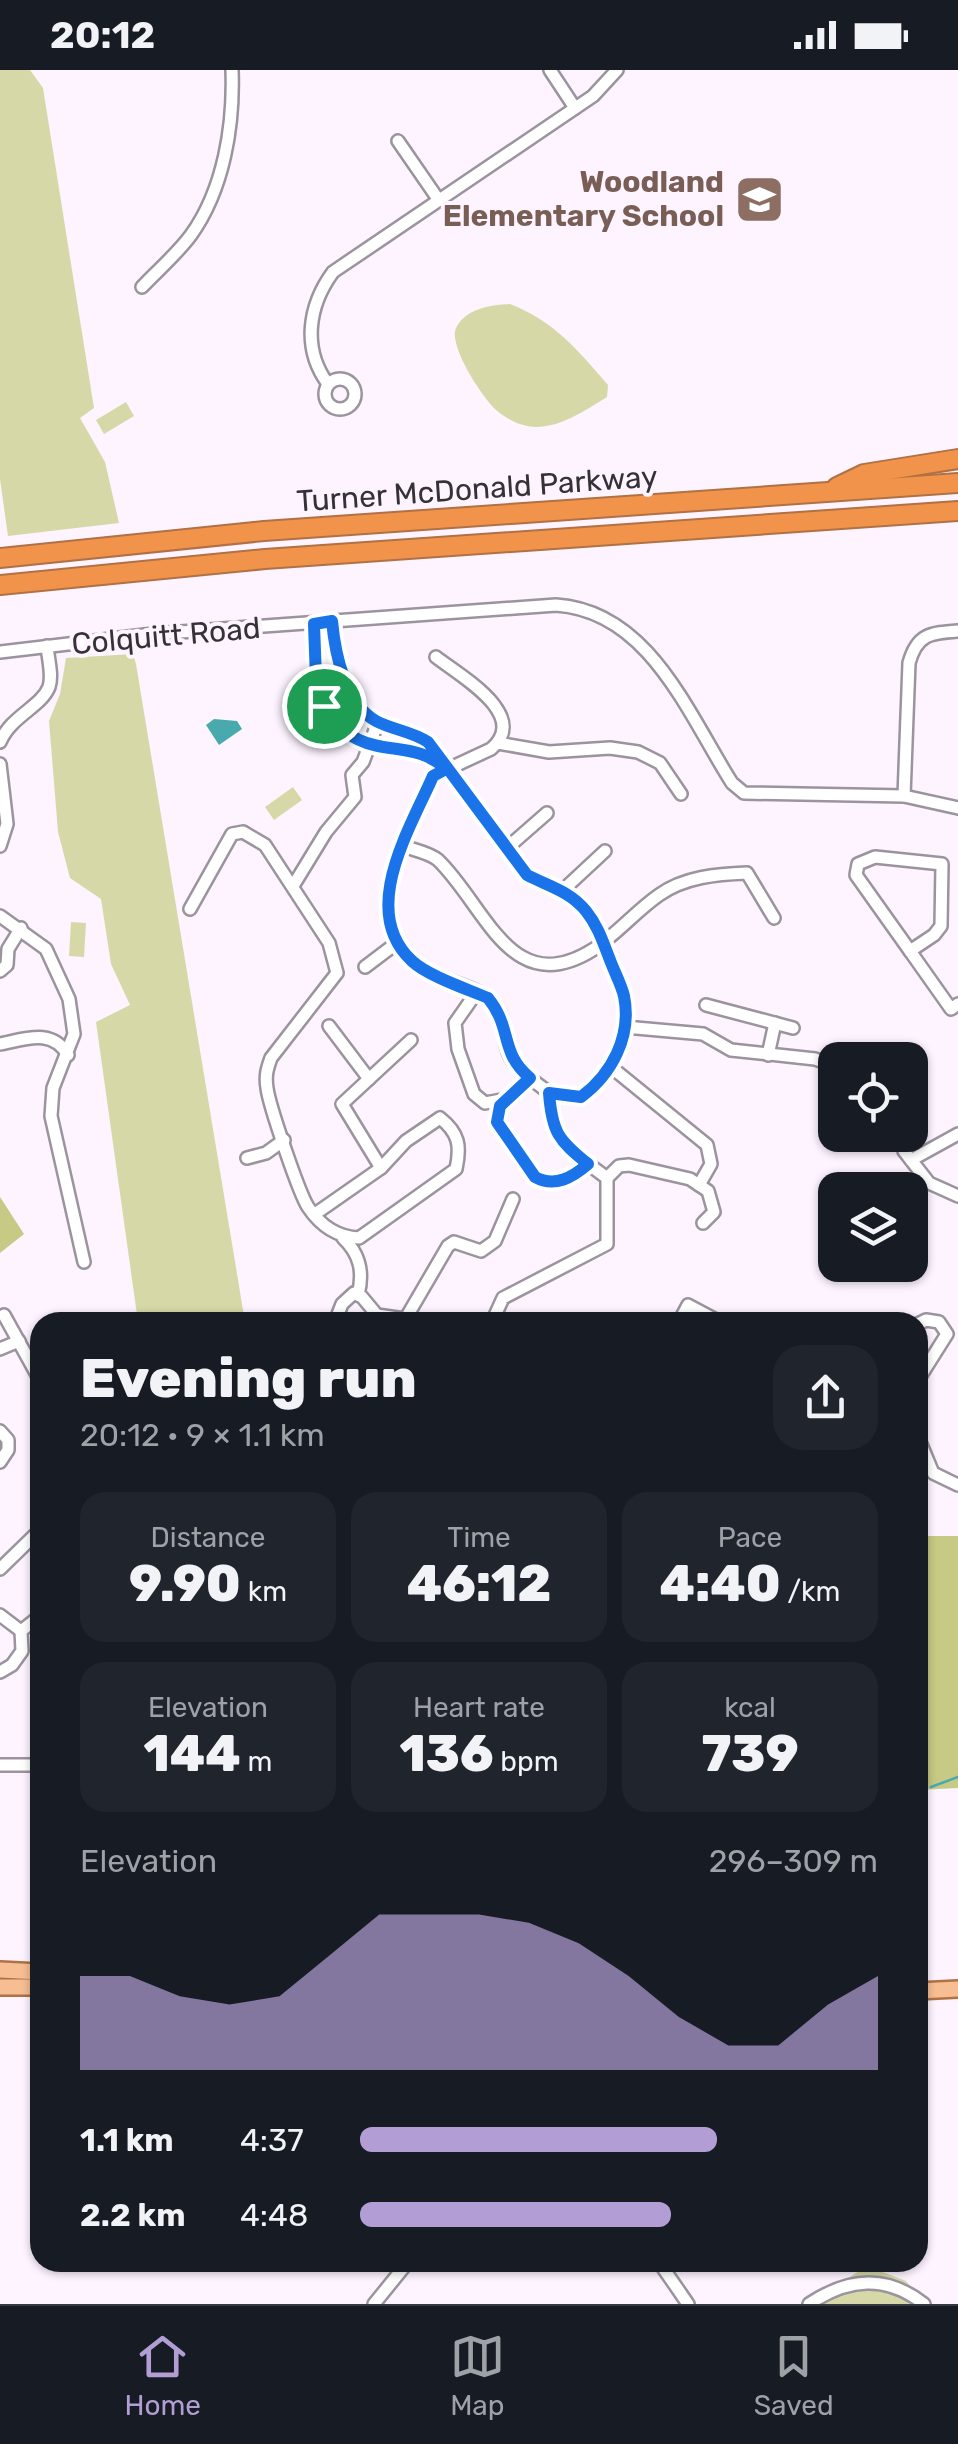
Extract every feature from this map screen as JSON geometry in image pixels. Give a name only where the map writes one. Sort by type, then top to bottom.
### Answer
[{"type":"highway","points":[[825,492],[864,474],[958,460]]},
{"type":"highway","name":"Turner McDonald Parkway","points":[[0,558],[228,534],[958,483]]},
{"type":"highway","name":"Turner McDonald Parkway","points":[[0,585],[265,559],[958,511]]},
{"type":"main road","points":[[0,1970],[30,1972]]},
{"type":"main road","points":[[0,1986],[30,1988]]},
{"type":"main road","points":[[928,1991],[958,1990]]},
{"type":"street","points":[[142,287],[190,235],[208,206],[228,142],[232,70]]},
{"type":"street","points":[[550,70],[575,108]]},
{"type":"street","points":[[328,384],[315,360],[310,334],[313,308],[323,286],[345,261],[575,108],[605,86],[617,70]]},
{"type":"street","points":[[398,140],[438,198]]},
{"type":"street","name":"Colquitt Road","points":[[0,652],[153,634],[556,605],[596,612],[628,632],[654,658],[732,784],[744,792],[904,796]]},
{"type":"street","points":[[332,621],[351,694],[364,711],[378,722],[414,733],[428,742],[444,766],[527,875],[553,884],[584,908],[603,943],[624,996],[625,1028],[603,1081],[581,1097],[549,1093],[530,1078],[508,1054],[505,1024],[488,998],[413,962],[398,942],[386,912],[404,846],[433,776],[444,766],[482,755],[498,743],[503,720],[496,704],[436,657]]},
{"type":"street","points":[[314,624],[316,679],[324,706],[345,733],[369,746],[412,752],[444,766]]},
{"type":"street","points":[[958,631],[925,636],[914,645],[909,663],[904,796],[958,808]]},
{"type":"street","points":[[0,742],[14,720],[43,696],[50,681],[47,646]]},
{"type":"street","points":[[292,886],[326,832],[354,798],[352,775],[363,762],[378,722]]},
{"type":"street","points":[[498,743],[549,752],[610,748],[638,752],[660,763],[681,794]]},
{"type":"street","points":[[0,764],[7,824],[0,846]]},
{"type":"street","points":[[507,848],[547,812]]},
{"type":"street","points":[[190,908],[234,832],[260,839],[329,943],[336,972],[271,1058],[266,1074],[268,1094],[306,1205],[343,1238],[360,1260],[362,1280],[358,1295]]},
{"type":"street","points":[[404,846],[436,858],[498,939],[518,956],[546,965],[573,962],[603,943],[658,896],[676,885],[716,874],[747,873],[774,918]]},
{"type":"street","points":[[562,891],[604,850]]},
{"type":"street","points":[[910,951],[941,926],[942,864],[875,857],[858,864],[856,875],[951,1009],[958,1004]]},
{"type":"street","points":[[0,916],[46,949],[64,982],[74,1034],[53,1088],[51,1116],[84,1262]]},
{"type":"street","points":[[0,970],[8,965],[8,949],[21,928]]},
{"type":"street","points":[[365,967],[398,942]]},
{"type":"street","points":[[476,993],[455,1023],[458,1049],[479,1100],[484,1103],[507,1098]]},
{"type":"street","points":[[706,1005],[793,1028]]},
{"type":"street","points":[[768,1055],[775,1023]]},
{"type":"street","points":[[329,1026],[369,1079]]},
{"type":"street","points":[[625,1028],[702,1034],[731,1050],[818,1059]]},
{"type":"street","points":[[0,1044],[40,1036],[58,1042],[68,1055]]},
{"type":"street","points":[[381,1168],[342,1104],[412,1040]]},
{"type":"street","points":[[610,1067],[706,1145],[711,1164],[699,1185]]},
{"type":"street","points":[[530,1078],[507,1098],[496,1114],[497,1122],[535,1177],[543,1182],[566,1180],[588,1164]]},
{"type":"street","points":[[549,1093],[551,1121],[561,1142],[607,1178]]},
{"type":"street","points":[[315,1214],[381,1168],[406,1141],[440,1118],[454,1130],[460,1148],[456,1169],[358,1238],[343,1238]]},
{"type":"street","points":[[958,1134],[908,1155],[929,1183],[958,1196]]},
{"type":"street","points":[[247,1158],[266,1153],[284,1140]]},
{"type":"street","points":[[497,1312],[503,1298],[607,1244],[607,1178],[619,1166],[690,1179],[708,1191],[714,1212],[703,1223]]},
{"type":"street","points":[[410,1312],[448,1246],[454,1242],[480,1251],[495,1241],[513,1199]]},
{"type":"street","points":[[339,1312],[354,1293],[374,1312]]},
{"type":"street","points":[[4,1315],[30,1362]]},
{"type":"street","points":[[928,1320],[938,1322],[947,1334],[928,1364]]},
{"type":"street","points":[[0,1349],[18,1341]]},
{"type":"street","points":[[0,1431],[8,1440],[8,1450],[0,1462]]},
{"type":"street","points":[[928,1465],[933,1472],[958,1485]]},
{"type":"street","points":[[0,1570],[30,1540]]},
{"type":"street","points":[[0,1616],[21,1631]]},
{"type":"street","points":[[21,1631],[30,1624]]},
{"type":"street","points":[[0,1672],[12,1665],[22,1651],[21,1631]]},
{"type":"street","points":[[0,1765],[30,1765]]},
{"type":"street","points":[[374,2304],[400,2272]]},
{"type":"street","points":[[666,2272],[688,2304]]},
{"type":"street","points":[[809,2304],[837,2287],[874,2282],[905,2290],[924,2304]]},
{"type":"green space","points":[[0,70],[30,70],[43,88],[94,408],[80,418],[105,462],[119,523],[8,536],[0,479]]},
{"type":"green space","points":[[510,304],[540,319],[564,338],[608,385],[607,397],[573,417],[545,426],[519,424],[495,409],[468,370],[457,346],[456,328],[472,312]]},
{"type":"green space","points":[[126,402],[134,416],[104,434],[96,420]]},
{"type":"green space","points":[[133,654],[136,664],[243,1312],[137,1312],[96,1022],[130,1005],[111,964],[101,899],[70,878],[58,832],[49,721],[60,694],[66,658]]},
{"type":"green space","points":[[293,787],[302,800],[274,820],[265,807]]},
{"type":"green space","points":[[71,922],[86,923],[84,957],[69,956]]},
{"type":"green space","points":[[0,1197],[24,1234],[0,1253]]},
{"type":"green space","points":[[928,1536],[958,1536],[958,1788],[928,1790]]},
{"type":"green space","points":[[858,2272],[883,2272],[906,2281],[926,2304],[807,2304]]},
{"type":"water","points":[[214,719],[237,721],[242,729],[219,745],[206,725]]},
{"type":"waterway","points":[[931,1787],[958,1777]]},
{"type":"place","name":"Woodland Elementary School","points":[[759,199]]},
{"type":"route","points":[[332,621],[334,639],[356,703],[378,722],[414,733],[428,742],[527,875],[553,884],[584,908],[599,930],[624,996],[625,1028],[616,1058],[603,1081],[581,1097],[549,1093],[551,1121],[561,1142],[588,1164],[572,1177],[543,1182],[535,1177],[497,1122],[500,1106],[530,1078],[508,1054],[505,1024],[496,1009],[488,998],[413,962],[390,926],[387,898],[399,857],[433,776],[446,769],[424,755],[358,741],[332,720],[324,706],[316,679],[314,624],[332,621]]}]
